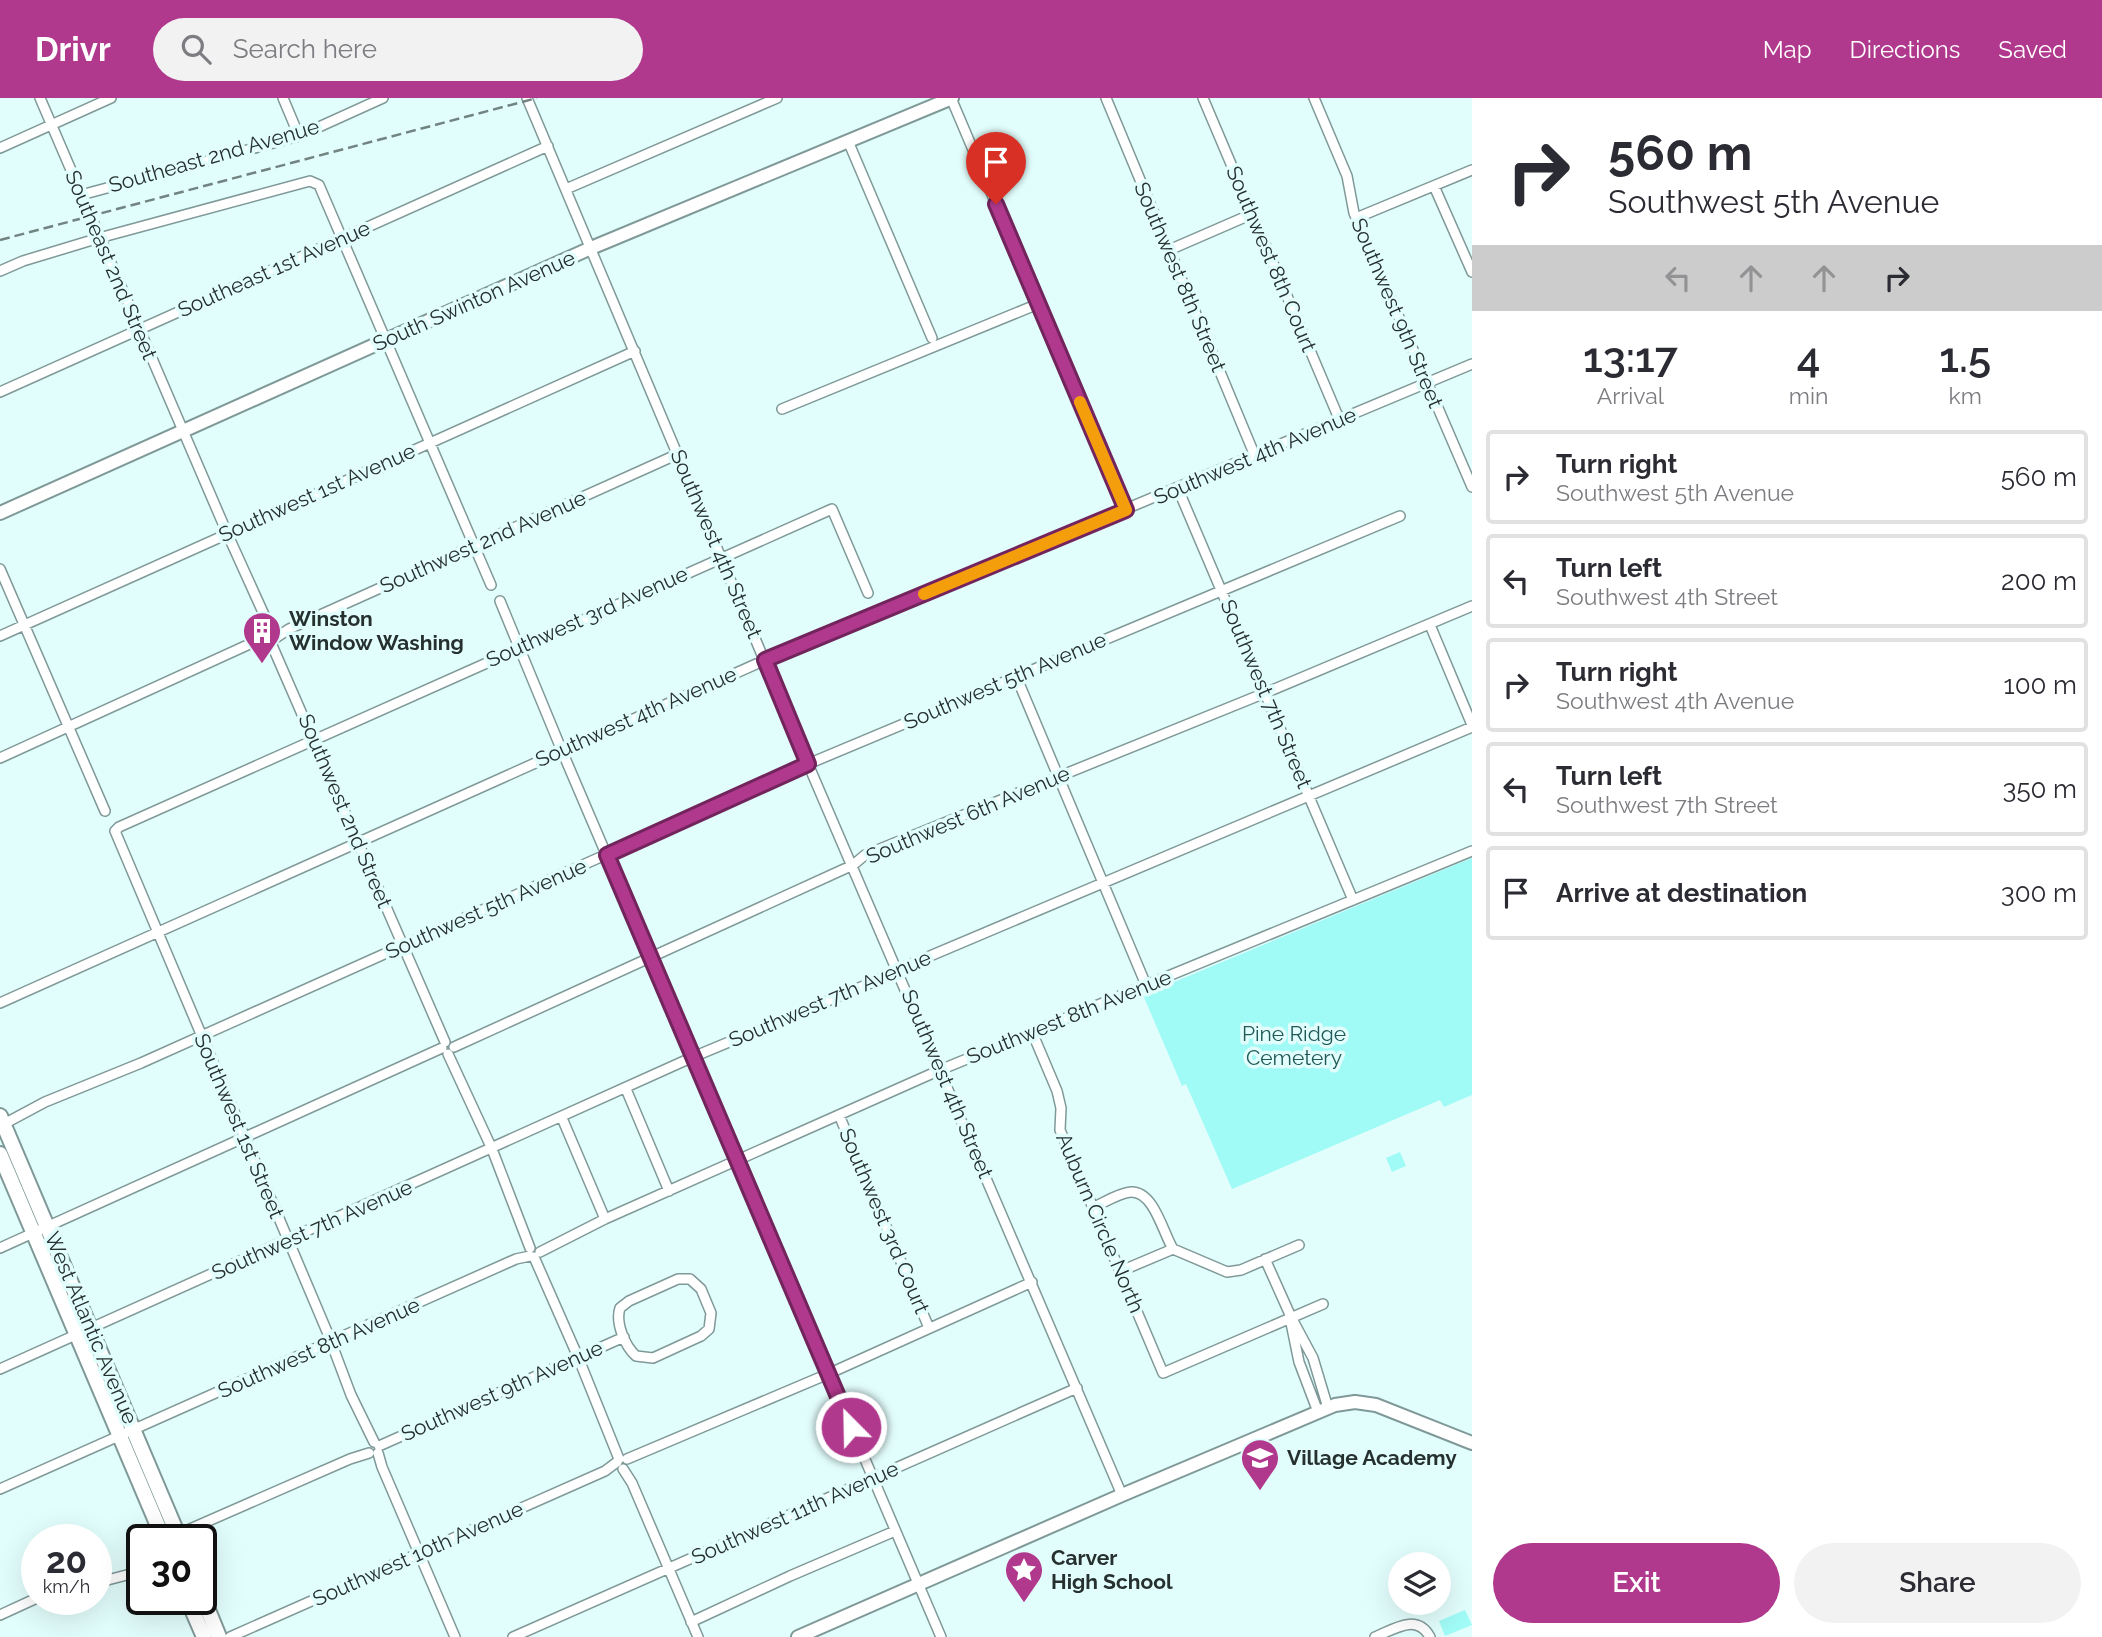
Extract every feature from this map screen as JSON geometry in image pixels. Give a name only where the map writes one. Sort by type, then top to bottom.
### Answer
[{"type":"main road","name":"West Atlantic Avenue","points":[[1,1122],[41,1229],[166,1524]]},
{"type":"main road","name":"West Atlantic Avenue","points":[[0,1154],[41,1229]]},
{"type":"main road","points":[[194,1615],[204,1637]]},
{"type":"main road","points":[[210,1615],[219,1637]]},
{"type":"street","name":"Southeast 2nd Street","points":[[40,98],[183,431]]},
{"type":"street","points":[[0,148],[111,98]]},
{"type":"street","points":[[283,98],[299,136]]},
{"type":"street","name":"Southeast 2nd Avenue","points":[[81,195],[299,136],[383,98]]},
{"type":"street","name":"Southwest 4th Street","points":[[527,98],[853,865],[871,914],[1122,1495]]},
{"type":"street","points":[[951,98],[1126,510]]},
{"type":"street","name":"South Swinton Avenue","points":[[0,513],[591,248],[951,98]]},
{"type":"street","name":"Southwest 8th Street","points":[[1106,98],[1255,456]]},
{"type":"street","name":"Southwest 8th Court","points":[[1203,98],[1340,421]]},
{"type":"street","name":"Southwest 9th Street","points":[[1314,98],[1347,176],[1356,218],[1472,487]]},
{"type":"street","points":[[566,189],[777,99]]},
{"type":"street","points":[[848,141],[932,338]]},
{"type":"street","name":"Southeast 1st Avenue","points":[[0,392],[548,146]]},
{"type":"street","points":[[1356,218],[1472,170]]},
{"type":"street","points":[[0,271],[23,261],[99,238],[310,181],[319,184],[491,584]]},
{"type":"street","points":[[1434,186],[1472,272]]},
{"type":"street","points":[[1169,250],[1252,214]]},
{"type":"street","points":[[782,409],[1038,303]]},
{"type":"street","name":"Southwest 1st Avenue","points":[[0,636],[635,351]]},
{"type":"street","name":"Southwest 4th Avenue","points":[[0,1003],[765,660],[1472,364]]},
{"type":"street","name":"Southwest 2nd Street","points":[[183,431],[263,614],[262,621],[492,1149],[523,1228],[528,1231],[541,1270],[613,1443],[698,1637]]},
{"type":"street","name":"Southwest 2nd Avenue","points":[[0,758],[678,454]]},
{"type":"street","name":"Southwest 7th Street","points":[[1178,489],[1353,900]]},
{"type":"street","name":"Southwest 3rd Avenue","points":[[115,831],[314,738],[832,509],[868,593]]},
{"type":"street","name":"Southwest 5th Avenue","points":[[1,1122],[200,1037],[808,764],[1400,516]]},
{"type":"street","points":[[0,569],[105,811]]},
{"type":"street","points":[[500,601],[940,1637]]},
{"type":"street","name":"Southwest 6th Avenue","points":[[0,1248],[853,865],[865,855],[1472,606]]},
{"type":"street","points":[[1430,625],[1472,726]]},
{"type":"street","points":[[1016,676],[1146,985]]},
{"type":"street","name":"Southwest 7th Avenue","points":[[0,1369],[693,1057],[1472,726]]},
{"type":"street","name":"Southwest 1st Street","points":[[115,831],[328,1334],[363,1420],[364,1432],[382,1467],[455,1637]]},
{"type":"street","name":"Southwest 8th Avenue","points":[[0,1489],[534,1251],[542,1244],[555,1243],[940,1070],[1472,850]]},
{"type":"street","name":"Auburn Circle North","points":[[1032,1032],[1058,1091],[1061,1108],[1060,1130],[1163,1373],[1291,1317]]},
{"type":"street","points":[[626,1089],[669,1191]]},
{"type":"street","name":"Southwest 3rd Court","points":[[839,1115],[929,1328]]},
{"type":"street","points":[[562,1118],[605,1219]]},
{"type":"street","points":[[1094,1207],[1127,1193],[1143,1195],[1151,1202],[1173,1249],[1227,1272],[1241,1270],[1299,1245]]},
{"type":"street","points":[[1121,1271],[1173,1249]]},
{"type":"street","points":[[1265,1259],[1313,1358],[1323,1410]]},
{"type":"street","points":[[678,1279],[690,1279],[701,1289],[712,1318],[709,1329],[701,1336],[647,1359],[641,1359],[632,1353],[624,1337],[618,1314],[624,1304],[678,1279]]},
{"type":"street","name":"Southwest 10th Avenue","points":[[230,1637],[1032,1282]]},
{"type":"street","points":[[1291,1317],[1323,1304]]},
{"type":"street","points":[[1291,1317],[1299,1362],[1323,1410]]},
{"type":"street","name":"Southwest 9th Avenue","points":[[205,1524],[624,1337]]},
{"type":"street","name":"Southwest 11th Avenue","points":[[513,1637],[1077,1388]]},
{"type":"street","points":[[799,1637],[1122,1495],[1344,1403],[1369,1403],[1472,1443]]},
{"type":"street","points":[[691,1622],[895,1531]]},
{"type":"street","points":[[0,1615],[21,1605]]},
{"type":"street","points":[[1375,1637],[1407,1624],[1417,1624],[1426,1630],[1430,1637]]},
{"type":"green space","name":"Pine Ridge Cemetery","points":[[1472,858],[1472,1095],[1444,1107],[1440,1100],[1232,1189],[1186,1084],[1182,1086],[1143,995]]},
{"type":"green space","points":[[1400,1152],[1406,1166],[1392,1172],[1386,1158]]},
{"type":"green space","points":[[1465,1610],[1472,1625],[1445,1636],[1439,1621]]},
{"type":"railway","points":[[0,240],[537,98]]},
{"type":"slow traffic","points":[[924,594],[1126,510],[1080,402]]},
{"type":"place","name":"Winston Window Washing","points":[[262,665]]},
{"type":"place","name":"Village Academy","points":[[1260,1492]]},
{"type":"place","name":"Carver High School","points":[[1024,1604]]},
{"type":"route","points":[[851,1427],[607,855],[808,764],[765,660],[1126,510],[996,204]]}]
